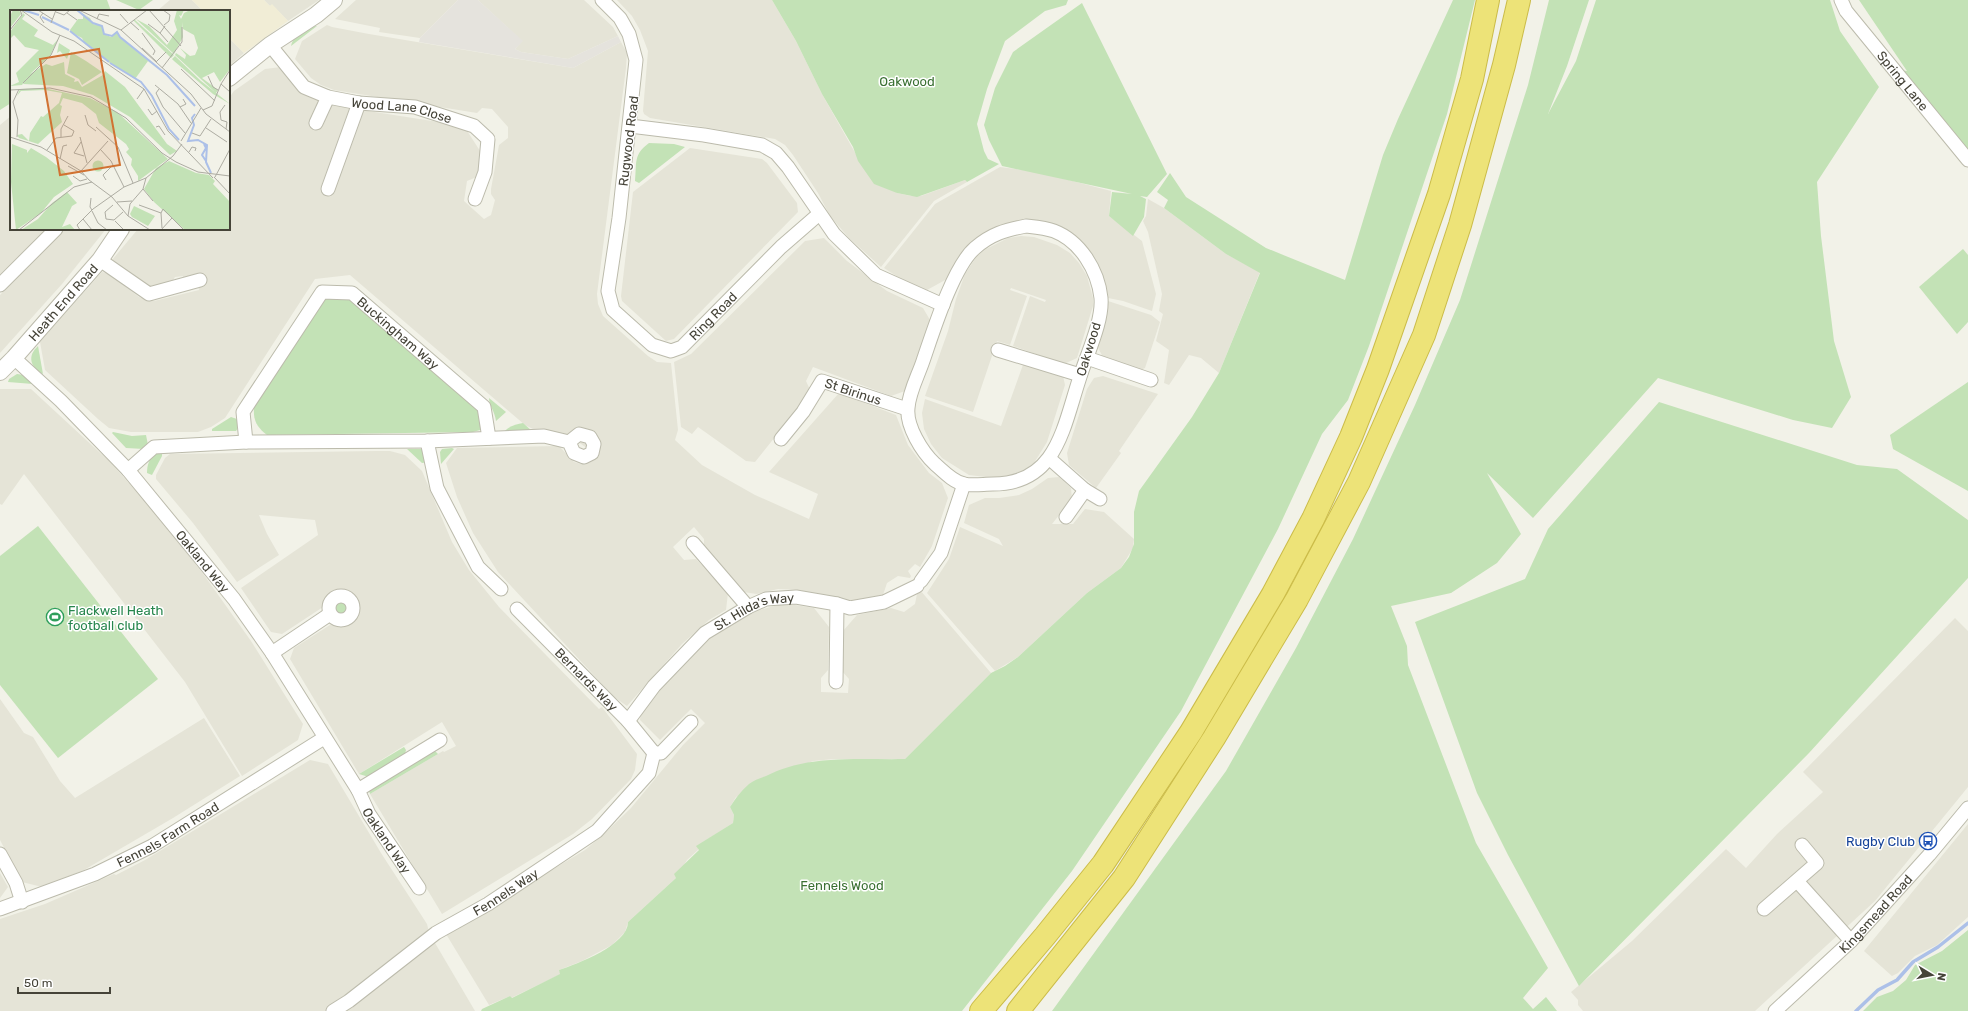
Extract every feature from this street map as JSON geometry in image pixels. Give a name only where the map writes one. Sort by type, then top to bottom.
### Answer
[{"type":"highway","points":[[981,1011],[1045,936],[1103,864],[1191,732],[1273,594],[1313,519],[1351,437],[1378,369],[1439,194],[1472,79],[1488,0]]},
{"type":"highway","points":[[1018,1011],[1124,878],[1214,738],[1293,605],[1359,482],[1395,403],[1426,328],[1460,225],[1504,65],[1519,0]]},
{"type":"street","points":[[230,77],[270,45],[316,15],[334,0]]},
{"type":"street","name":"Rugwood Road","points":[[602,0],[620,18],[629,34],[636,60],[630,126],[608,291]]},
{"type":"street","name":"Spring Lane","points":[[1841,0],[1846,11],[1968,160]]},
{"type":"street","name":"Wood Lane Close","points":[[270,45],[304,87],[328,98],[415,107],[474,126],[488,139],[485,172],[475,199]]},
{"type":"street","points":[[316,124],[328,98]]},
{"type":"street","points":[[328,190],[359,102]]},
{"type":"street","points":[[630,126],[704,135],[762,145],[776,153],[834,234],[876,275],[943,305]]},
{"type":"street","name":"Ring Road","points":[[608,291],[613,310],[652,345],[671,352],[682,347],[781,247],[819,214]]},
{"type":"street","name":"Oakwood","points":[[1026,226],[1054,231],[1077,246],[1093,269],[1101,298],[1098,322],[1061,434],[1050,459],[1032,475],[1018,481],[1002,484],[964,484],[950,477],[933,462],[915,439],[907,410],[911,394],[943,305],[958,272],[974,249],[1002,231],[1026,226]]},
{"type":"street","points":[[0,285],[55,230]]},
{"type":"street","name":"Heath End Road","points":[[0,372],[100,260],[121,230]]},
{"type":"street","points":[[100,260],[148,294],[200,280]]},
{"type":"street","name":"Buckingham Way","points":[[246,442],[243,412],[322,292],[352,294],[484,407],[489,438]]},
{"type":"street","points":[[998,350],[1080,375]]},
{"type":"street","name":"Oakland Way","points":[[14,358],[61,401],[128,470],[234,599],[272,653],[358,790],[369,814],[419,888]]},
{"type":"street","points":[[1086,358],[1151,380]]},
{"type":"street","name":"St Birinus","points":[[780,439],[803,412],[822,381],[907,410]]},
{"type":"street","points":[[128,470],[154,447],[246,442],[427,441],[544,436],[569,442]]},
{"type":"street","points":[[427,441],[437,488],[478,567],[501,589]]},
{"type":"street","points":[[1050,459],[1085,490],[1100,499]]},
{"type":"street","name":"St. Hilda's Way","points":[[628,721],[654,686],[705,633],[748,607],[766,599],[796,597],[837,604],[850,608],[884,602],[919,584],[941,553],[964,484]]},
{"type":"street","points":[[1066,516],[1085,490]]},
{"type":"street","points":[[692,543],[748,607]]},
{"type":"street","points":[[836,682],[837,604]]},
{"type":"street","name":"Bernards Way","points":[[517,609],[628,721],[654,753]]},
{"type":"street","points":[[272,653],[330,614]]},
{"type":"street","points":[[654,753],[660,752],[691,722]]},
{"type":"street","name":"Fennels Farm Road","points":[[0,909],[95,874],[152,846],[324,738]]},
{"type":"street","points":[[358,790],[440,740]]},
{"type":"street","name":"Fennels Way","points":[[334,1011],[436,933],[488,904],[597,832],[649,773],[654,753]]},
{"type":"street","name":"Kingsmead Road","points":[[1775,1011],[1851,940],[1929,855],[1968,808]]},
{"type":"street","points":[[1764,909],[1817,863],[1802,845]]},
{"type":"street","points":[[0,854],[16,883],[22,902]]},
{"type":"street","points":[[1797,881],[1851,940]]},
{"type":"shaded area","points":[[170,0],[192,0],[202,10],[158,10]]},
{"type":"shaded area","points":[[192,0],[264,0],[270,6],[272,4],[288,21],[244,53],[230,39],[230,10],[202,10]]},
{"type":"shaded area","points":[[264,0],[319,0],[288,21],[272,5],[270,6]]},
{"type":"shaded area","points":[[356,0],[458,0],[420,38],[379,32],[380,28],[335,19]]},
{"type":"shaded area","points":[[458,0],[478,0],[523,41],[515,49],[521,52],[568,59],[618,36],[621,42],[573,68],[419,42],[420,38]]},
{"type":"shaded area","points":[[478,0],[584,0],[613,27],[618,36],[568,59],[521,52],[515,49],[522,41]]},
{"type":"shaded area","points":[[617,0],[772,0],[796,41],[822,94],[862,165],[897,193],[911,196],[921,196],[965,180],[967,182],[934,201],[881,267],[849,238],[830,216],[818,193],[785,145],[775,139],[650,118],[644,114],[648,51],[640,30],[632,16]]},
{"type":"shaded area","points":[[327,25],[369,34],[573,68],[621,42],[627,53],[626,68],[597,294],[598,304],[603,316],[648,356],[657,362],[671,363],[678,430],[675,440],[702,465],[755,495],[809,519],[818,494],[769,472],[839,393],[896,415],[908,445],[929,473],[942,483],[948,498],[932,546],[920,567],[915,564],[908,571],[911,576],[910,578],[898,576],[887,583],[883,595],[855,600],[841,600],[799,590],[778,589],[757,594],[743,592],[704,550],[704,539],[694,527],[673,547],[684,560],[696,559],[728,593],[726,610],[709,620],[682,644],[627,706],[614,697],[498,572],[473,533],[457,497],[446,463],[457,448],[557,446],[560,447],[574,462],[581,464],[592,460],[597,455],[568,435],[539,432],[525,425],[350,275],[315,279],[225,418],[211,427],[198,432],[131,432],[109,428],[98,419],[45,370],[40,342],[102,272],[109,274],[139,297],[146,300],[154,301],[199,290],[198,284],[183,279],[183,276],[175,277],[171,283],[150,288],[112,260],[137,230],[230,230],[230,97],[234,91],[265,69],[281,67],[300,89],[362,110],[464,126],[482,154],[479,176],[467,181],[464,201],[484,219],[491,215],[495,200],[491,194],[491,189],[499,145],[508,138],[508,127],[492,109],[482,108],[477,113],[334,90],[321,85],[311,78],[295,59],[302,41]]},
{"type":"shaded area","points":[[230,39],[244,53],[230,65]]},
{"type":"shaded area","points":[[10,117],[10,230],[54,230],[0,286],[0,125]]},
{"type":"shaded area","points":[[690,148],[762,159],[767,163],[797,203],[798,212],[674,339],[666,341],[622,301],[621,296],[633,192]]},
{"type":"shaded area","points":[[1000,167],[1038,172],[1111,191],[1109,216],[1142,241],[1156,294],[1152,311],[1123,301],[1108,298],[1104,280],[1099,269],[1048,226],[978,238],[959,256],[947,279],[927,290],[901,279],[884,268],[935,204]]},
{"type":"shaded area","points":[[1148,199],[1164,208],[1226,254],[1260,272],[1219,373],[1201,358],[1189,355],[1169,385],[1164,383],[1169,350],[1156,341],[1163,314],[1159,311],[1162,294],[1148,232],[1143,221],[1146,216]]},
{"type":"shaded area","points":[[64,230],[105,230],[62,284],[0,353],[0,295],[36,256]]},
{"type":"shaded area","points":[[1021,236],[1034,237],[1057,245],[1070,253],[1079,263],[1087,276],[1093,298],[1093,306],[1077,358],[1064,364],[1013,346],[1030,296],[1045,302],[1046,300],[1011,288],[1010,290],[1027,296],[1010,345],[997,341],[973,412],[925,396],[948,331],[956,299],[965,274],[977,256],[986,249],[1008,238]]},
{"type":"shaded area","points":[[824,238],[847,261],[887,291],[923,308],[930,320],[905,391],[891,396],[813,367],[806,381],[811,392],[755,462],[746,461],[698,427],[692,434],[681,427],[674,362],[691,354],[805,241]]},
{"type":"shaded area","points":[[1108,301],[1151,315],[1160,322],[1145,368],[1138,371],[1104,359],[1097,346]]},
{"type":"shaded area","points":[[1024,362],[1063,376],[1065,385],[1047,442],[1034,463],[1023,472],[1010,477],[994,478],[969,475],[942,458],[931,444],[924,429],[922,413],[925,399],[1001,426]]},
{"type":"shaded area","points":[[1103,376],[1158,394],[1119,451],[1121,453],[1096,488],[1069,465],[1067,453],[1087,389],[1094,378]]},
{"type":"shaded area","points":[[0,389],[31,389],[110,462],[154,511],[204,575],[251,641],[303,724],[298,740],[242,776],[185,682],[24,474],[2,505],[0,504]]},
{"type":"shaded area","points":[[390,451],[405,455],[422,471],[452,542],[469,570],[499,607],[599,709],[602,707],[637,754],[635,770],[631,779],[592,819],[573,834],[442,914],[370,794],[443,751],[444,752],[456,746],[442,722],[359,774],[290,659],[294,648],[333,623],[345,623],[351,621],[356,616],[358,609],[353,595],[348,590],[333,591],[328,595],[323,607],[282,634],[271,632],[241,588],[318,535],[315,520],[259,515],[267,534],[279,555],[237,582],[193,523],[156,479],[156,475],[165,458],[170,454]]},
{"type":"shaded area","points":[[1059,477],[1071,488],[1072,499],[1052,524],[1073,524],[1085,509],[1104,512],[1134,539],[1133,548],[1121,568],[1087,593],[1018,657],[995,671],[927,593],[949,559],[960,527],[1003,546],[999,539],[964,523],[969,505],[985,498],[999,498],[1019,495],[1032,489],[1048,478]]},
{"type":"shaded area","points":[[920,590],[991,673],[905,759],[834,759],[813,761],[736,797],[730,807],[734,815],[733,823],[697,846],[699,849],[687,860],[676,878],[628,922],[625,932],[612,945],[582,961],[559,970],[561,974],[511,998],[510,996],[489,1005],[446,934],[585,850],[631,808],[683,745],[705,723],[691,709],[660,740],[640,720],[641,709],[706,641],[741,618],[755,611],[778,605],[795,605],[814,608],[829,627],[828,670],[821,678],[821,692],[848,693],[849,679],[841,670],[843,631],[857,615],[891,608],[904,612],[915,604],[917,594]]},
{"type":"shaded area","points":[[1955,618],[1968,631],[1968,787],[1875,901],[1755,1011],[1583,1011],[1578,1005],[1578,1000],[1571,992],[1632,941],[1726,849],[1746,868],[1777,834],[1823,792],[1803,772]]},
{"type":"shaded area","points":[[0,699],[24,733],[33,737],[60,781],[75,798],[204,718],[240,776],[173,818],[84,870],[42,887],[22,882],[0,840]]},
{"type":"shaded area","points":[[310,760],[328,764],[381,853],[427,924],[429,932],[326,1011],[0,1011],[0,919],[45,904],[114,874],[116,875],[145,860]]},
{"type":"shaded area","points":[[1968,824],[1968,917],[1937,945],[1915,956],[1898,973],[1892,976],[1864,951]]},
{"type":"shaded area","points":[[0,873],[8,887],[0,898]]},
{"type":"shaded area","points":[[435,943],[475,1011],[345,1011],[431,944]]},
{"type":"green space","points":[[0,0],[107,0],[111,10],[10,10],[10,104],[0,110]]},
{"type":"green space","points":[[116,0],[153,0],[139,10]]},
{"type":"green space","name":"Oakwood","points":[[772,0],[1068,0],[1066,5],[1045,11],[1005,41],[987,89],[977,124],[984,151],[988,159],[999,164],[967,182],[965,180],[917,197],[897,193],[874,184],[858,161],[853,147],[822,94],[796,41]]},
{"type":"green space","name":"Fennels Wood","points":[[1453,0],[1475,0],[1447,114],[1369,346],[1348,400],[1322,434],[1278,529],[1181,711],[1072,871],[962,1011],[481,1011],[482,1009],[510,996],[512,998],[560,974],[559,970],[589,958],[611,946],[626,930],[628,922],[676,878],[674,874],[699,850],[696,846],[733,823],[734,815],[730,807],[741,792],[757,779],[782,769],[816,761],[905,759],[991,673],[1018,657],[1087,593],[1121,568],[1129,557],[1134,544],[1134,512],[1139,491],[1192,417],[1219,373],[1260,273],[1226,254],[1164,208],[1168,200],[1157,192],[1170,173],[1186,197],[1266,248],[1345,280],[1383,155]]},
{"type":"green space","points":[[1549,0],[1589,0],[1567,66],[1548,114],[1576,61],[1596,0],[1830,0],[1840,31],[1879,87],[1817,182],[1821,236],[1834,341],[1851,397],[1832,428],[1793,420],[1658,378],[1533,518],[1487,473],[1521,534],[1497,563],[1451,593],[1391,606],[1407,646],[1408,665],[1476,843],[1548,968],[1523,998],[1533,1009],[1546,997],[1557,1011],[1052,1011],[1226,771],[1296,648],[1353,539],[1415,405],[1460,300],[1528,85]]},
{"type":"green space","points":[[1859,0],[1968,0],[1968,150],[1900,70],[1907,71]]},
{"type":"green space","points":[[1082,3],[1167,174],[1147,197],[1140,196],[1146,199],[1144,217],[1133,236],[1109,216],[1112,192],[1132,194],[1002,166],[989,140],[984,125],[995,88],[1013,52]]},
{"type":"green space","points":[[317,26],[291,46],[297,35],[309,28]]},
{"type":"green space","points":[[649,143],[674,144],[685,147],[639,183],[635,181],[638,155],[640,151]]},
{"type":"green space","points":[[1963,249],[1968,255],[1968,322],[1957,334],[1919,287]]},
{"type":"green space","points":[[330,293],[344,293],[486,412],[485,425],[480,430],[473,432],[267,435],[258,426],[255,420],[254,407],[322,301]]},
{"type":"green space","points":[[38,346],[43,374],[35,368],[31,357]]},
{"type":"green space","points":[[17,374],[24,375],[33,384],[8,382],[9,379]]},
{"type":"green space","points":[[1968,382],[1968,491],[1893,449],[1890,435]]},
{"type":"green space","points":[[489,398],[506,412],[496,421],[490,403]]},
{"type":"green space","points":[[1659,402],[1857,465],[1897,469],[1968,520],[1968,578],[1809,753],[1579,986],[1508,855],[1477,793],[1415,622],[1525,579],[1548,529]]},
{"type":"green space","points":[[231,417],[243,421],[236,431],[212,431],[212,429]]},
{"type":"green space","points":[[523,423],[532,431],[503,434],[514,425]]},
{"type":"green space","points":[[112,433],[132,436],[146,435],[148,445],[144,449],[126,448]]},
{"type":"green space","points":[[407,449],[425,449],[430,462],[422,463]]},
{"type":"green space","points":[[442,449],[454,449],[441,464],[440,452]]},
{"type":"green space","points":[[154,453],[162,454],[162,456],[152,475],[147,473],[147,470]]},
{"type":"green space","name":"Flackwell Heath football club","points":[[38,526],[158,679],[58,758],[0,685],[0,556]]},
{"type":"green space","points":[[337,598],[343,598],[348,603],[346,612],[343,614],[337,614],[332,609],[332,603]]},
{"type":"green space","points":[[404,747],[406,750],[405,754],[369,777],[359,774]]},
{"type":"green space","points":[[435,751],[438,754],[370,794],[368,788],[423,754]]},
{"type":"green space","points":[[1968,930],[1968,1011],[1863,1011],[1877,997],[1893,991],[1906,980],[1915,965],[1942,951]]},
{"type":"waterway","points":[[1856,1011],[1878,990],[1897,980],[1913,962],[1938,947],[1968,923]]},
{"type":"place","name":"Flackwell Heath football club","points":[[55,617]]},
{"type":"place","name":"Rugby Club","points":[[1928,841]]}]
